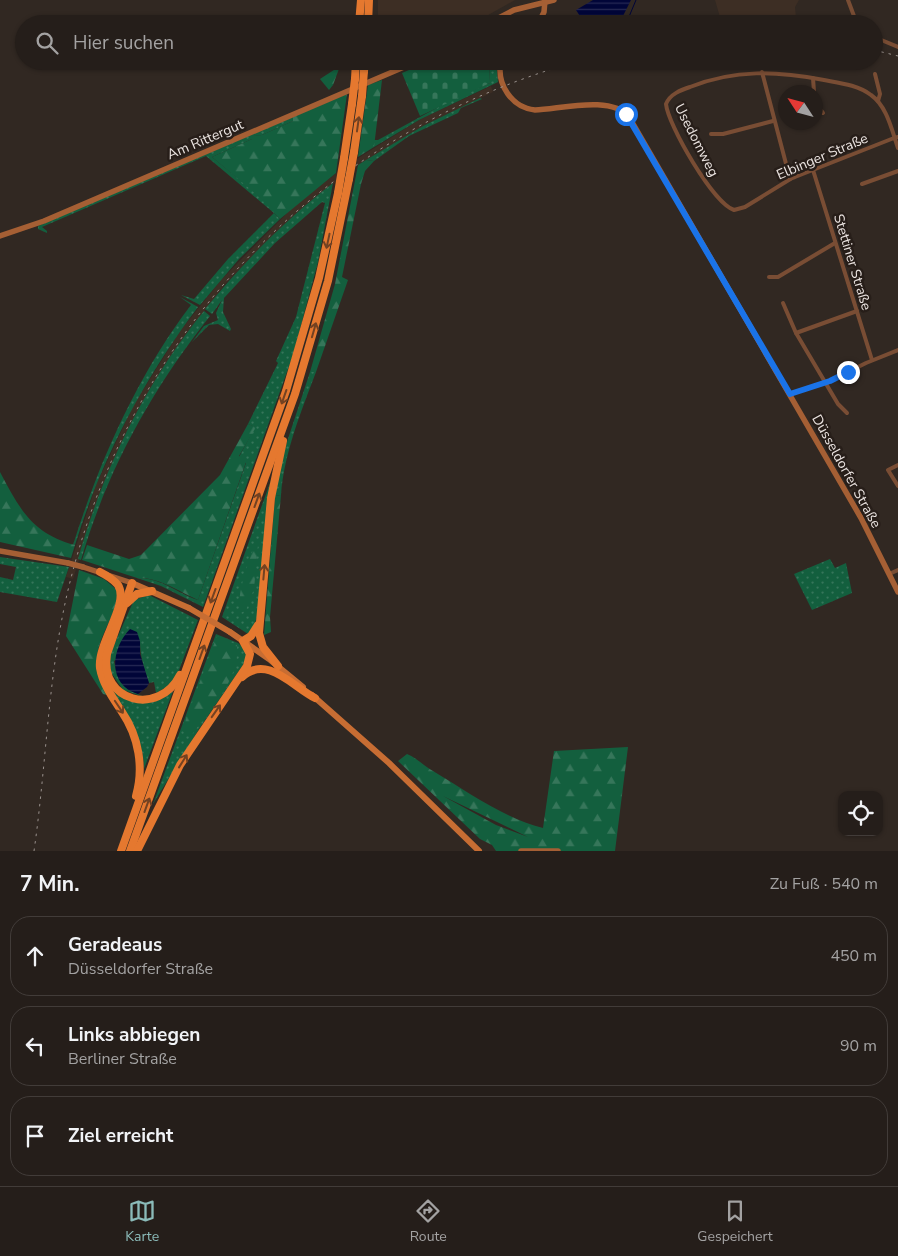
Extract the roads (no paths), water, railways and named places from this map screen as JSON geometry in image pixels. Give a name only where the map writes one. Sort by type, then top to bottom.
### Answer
[{"type":"highway","points":[[359,15],[360,0]]},
{"type":"highway","points":[[368,15],[369,0]]},
{"type":"highway","points":[[121,851],[266,452],[298,356],[319,278],[338,193],[352,104],[355,70]]},
{"type":"highway","points":[[278,666],[260,640],[260,620],[271,498],[295,394],[328,281],[350,179],[364,70]]},
{"type":"highway","points":[[130,851],[295,394]]},
{"type":"highway","points":[[100,572],[117,584],[124,604]]},
{"type":"highway","points":[[132,583],[111,642],[106,663],[113,684],[127,696],[146,700],[166,694],[177,681],[197,640]]},
{"type":"highway","points":[[128,830],[139,783],[139,755],[130,724],[105,685],[100,664],[103,643],[124,604],[136,595],[152,591]]},
{"type":"highway","points":[[137,851],[180,765],[234,686],[250,659],[249,651],[243,641],[253,633],[260,620]]},
{"type":"highway","points":[[234,686],[251,670],[266,669],[276,672],[301,691],[315,698]]},
{"type":"main road","points":[[132,583],[189,608],[230,632],[278,666],[389,763],[480,851]]},
{"type":"street","points":[[504,15],[514,10],[554,0]]},
{"type":"street","points":[[848,0],[854,15]]},
{"type":"street","points":[[542,15],[545,1]]},
{"type":"street","points":[[883,41],[898,47]]},
{"type":"street","name":"Am Rittergut","points":[[0,236],[44,221],[397,70]]},
{"type":"street","name":"Düsseldorfer Straße","points":[[500,70],[507,93],[512,100],[524,108],[535,110],[604,105],[618,108],[628,115],[861,518],[898,592]]},
{"type":"street","points":[[790,179],[773,121],[762,72],[813,78],[856,87],[878,101],[896,138],[898,148]]},
{"type":"street","name":"Usedomweg","points":[[734,210],[725,205],[699,174],[667,109],[668,98],[686,88],[718,77],[762,72]]},
{"type":"street","points":[[875,74],[880,91],[878,101]]},
{"type":"street","points":[[813,78],[814,85]]},
{"type":"street","points":[[710,134],[723,134],[773,121]]},
{"type":"street","name":"Elbinger Straße","points":[[734,210],[745,207],[790,179],[896,138]]},
{"type":"street","name":"Stettiner Straße","points":[[813,170],[872,360]]},
{"type":"street","points":[[862,184],[898,171]]},
{"type":"street","points":[[769,278],[778,276],[835,243]]},
{"type":"street","points":[[783,303],[796,333],[838,404],[847,414]]},
{"type":"street","points":[[796,333],[857,310]]},
{"type":"street","points":[[790,394],[825,383],[872,360],[898,350]]},
{"type":"street","points":[[898,464],[888,470],[898,486]]},
{"type":"street","points":[[0,551],[68,563],[132,583]]},
{"type":"street","points":[[889,574],[898,570]]},
{"type":"street","points":[[464,835],[474,851]]},
{"type":"street","points":[[521,851],[558,851]]},
{"type":"waterway","points":[[630,15],[636,0]]},
{"type":"railway","points":[[883,52],[898,56]]},
{"type":"railway","points":[[34,851],[57,646],[71,578],[101,486],[142,400],[193,322],[255,251],[324,189],[402,136],[487,93],[553,70]]}]
